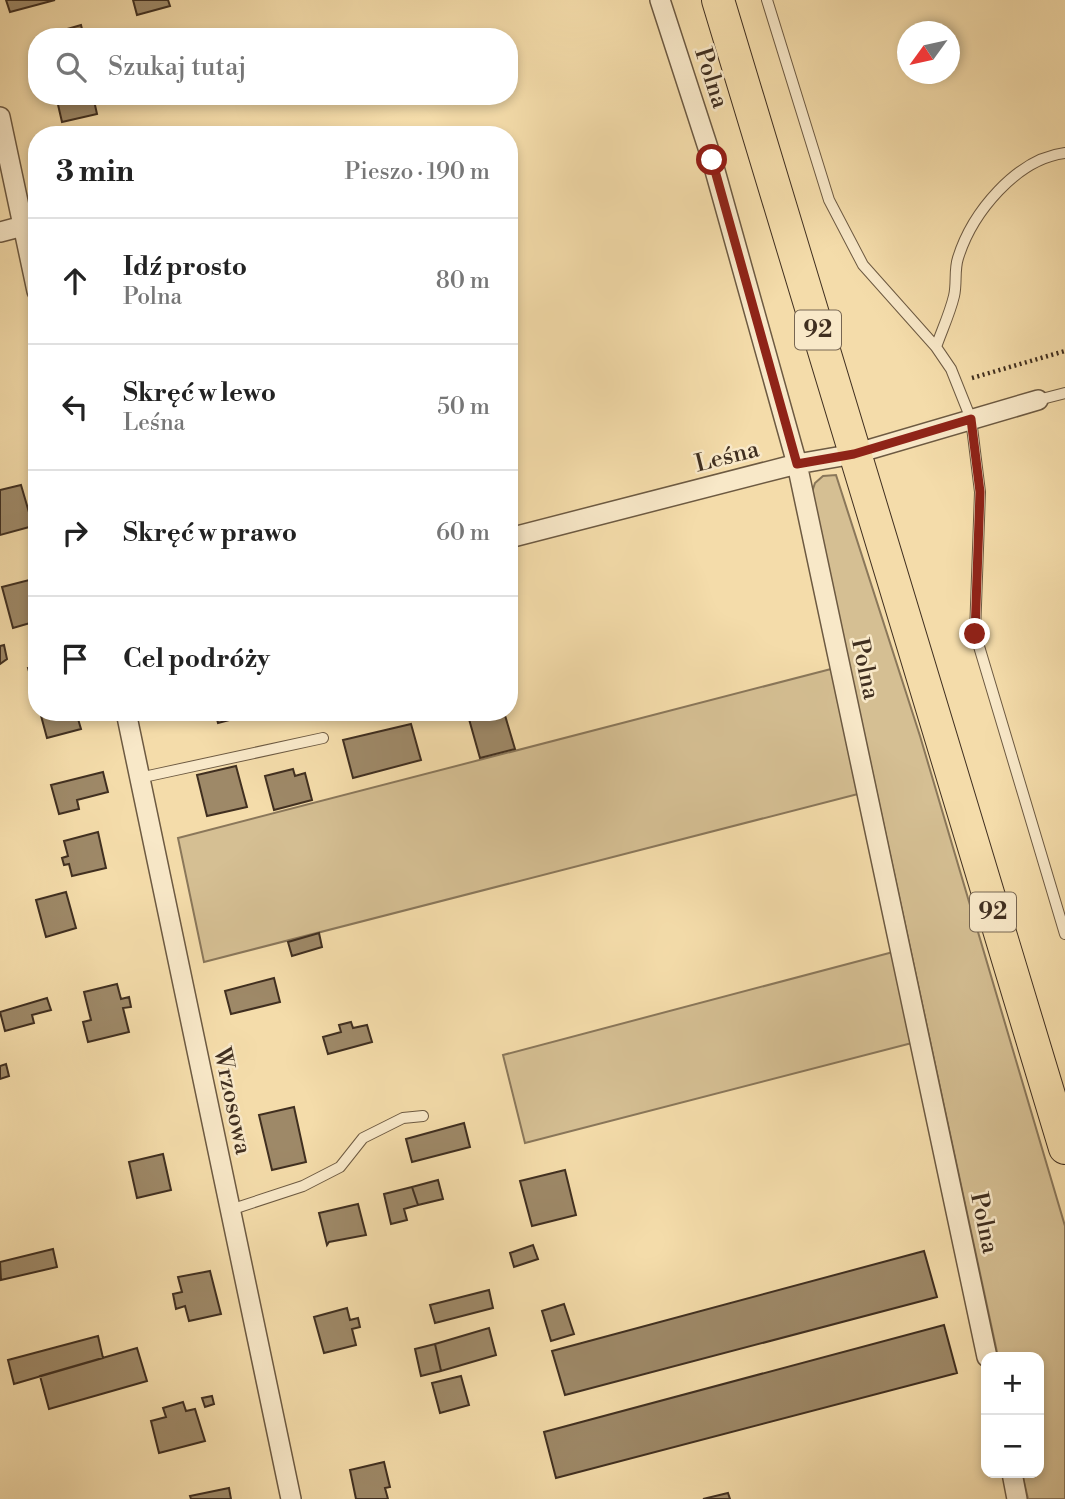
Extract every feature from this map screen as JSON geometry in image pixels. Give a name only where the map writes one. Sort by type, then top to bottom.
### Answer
[{"type":"main road","name":"92","points":[[718,0],[1065,1148]]},
{"type":"street","name":"Polna","points":[[660,0],[712,160],[797,464],[986,1352]]},
{"type":"street","points":[[0,117],[28,249]]},
{"type":"street","points":[[0,232],[23,226]]},
{"type":"street","name":"Leśna","points":[[518,536],[797,464],[854,454],[1038,400]]},
{"type":"street","name":"Wrzosowa","points":[[128,721],[291,1499]]},
{"type":"street","points":[[1013,1478],[1017,1499]]},
{"type":"lane","points":[[767,0],[829,200],[863,265],[936,347],[956,382],[971,419],[980,492],[975,634],[1065,934]]},
{"type":"lane","points":[[936,347],[954,295],[957,260],[981,209],[1017,175],[1049,155],[1065,153]]},
{"type":"lane","points":[[1038,400],[1065,393]]},
{"type":"lane","points":[[139,778],[323,738]]},
{"type":"lane","points":[[230,1210],[303,1186],[340,1167],[363,1138],[403,1118],[423,1116]]},
{"type":"path","points":[[956,382],[1065,351]]},
{"type":"shaded area","points":[[836,475],[920,736],[1065,1226],[1065,1499],[1028,1499],[1023,1478],[1044,1478],[1044,1352],[997,1352],[812,492],[815,483],[823,476]]},
{"type":"shaded area","points":[[831,669],[858,794],[204,962],[178,838]]},
{"type":"shaded area","points":[[893,952],[912,1043],[525,1143],[503,1055]]},
{"type":"building","points":[[6,0],[55,0],[10,12]]},
{"type":"building","points":[[133,0],[168,0],[170,6],[137,15]]},
{"type":"building","points":[[58,105],[95,105],[97,114],[62,122]]},
{"type":"building","points":[[21,485],[28,509],[28,527],[0,535],[0,490]]},
{"type":"building","points":[[28,580],[28,624],[13,628],[2,587]]},
{"type":"building","points":[[4,645],[7,659],[0,664],[0,646]]},
{"type":"building","points":[[42,721],[79,721],[81,729],[47,738]]},
{"type":"building","points":[[470,721],[507,721],[515,749],[480,758]]},
{"type":"building","points":[[411,724],[421,760],[353,778],[343,740]]},
{"type":"building","points":[[236,766],[247,807],[207,816],[197,775]]},
{"type":"building","points":[[293,769],[295,776],[305,773],[312,800],[274,810],[265,776]]},
{"type":"building","points":[[103,772],[108,792],[77,800],[79,809],[59,814],[51,785]]},
{"type":"building","points":[[98,832],[106,868],[72,876],[69,864],[64,865],[62,858],[68,856],[64,841]]},
{"type":"building","points":[[66,892],[76,928],[46,937],[36,900]]},
{"type":"building","points":[[319,933],[322,947],[292,956],[288,942]]},
{"type":"building","points":[[274,978],[280,1002],[231,1014],[225,991]]},
{"type":"building","points":[[117,984],[121,999],[129,997],[131,1007],[123,1008],[129,1032],[88,1042],[83,1022],[91,1020],[84,992]]},
{"type":"building","points":[[47,998],[51,1010],[32,1015],[34,1023],[5,1031],[0,1012]]},
{"type":"building","points":[[351,1022],[353,1028],[367,1025],[372,1042],[328,1054],[323,1037],[341,1032],[339,1025]]},
{"type":"building","points":[[6,1064],[9,1076],[0,1079],[0,1066]]},
{"type":"building","points":[[294,1107],[306,1162],[272,1170],[259,1115]]},
{"type":"building","points":[[464,1123],[470,1147],[412,1162],[406,1139]]},
{"type":"building","points":[[163,1154],[171,1190],[137,1198],[129,1162]]},
{"type":"building","points":[[565,1170],[576,1215],[532,1226],[520,1181]]},
{"type":"building","points":[[438,1180],[443,1199],[418,1205],[412,1187]]},
{"type":"building","points":[[412,1187],[418,1205],[404,1209],[407,1220],[391,1224],[384,1194]]},
{"type":"building","points":[[358,1204],[366,1235],[329,1242],[327,1245],[319,1213]]},
{"type":"building","points":[[533,1245],[538,1259],[514,1267],[510,1253]]},
{"type":"building","points":[[53,1249],[57,1267],[1,1280],[0,1262]]},
{"type":"building","points":[[924,1251],[937,1297],[565,1395],[552,1351]]},
{"type":"building","points":[[210,1271],[221,1314],[189,1321],[185,1306],[176,1309],[173,1294],[182,1292],[178,1277]]},
{"type":"building","points":[[489,1290],[493,1308],[435,1323],[430,1305]]},
{"type":"building","points":[[564,1304],[574,1334],[551,1341],[542,1311]]},
{"type":"building","points":[[347,1308],[350,1320],[358,1318],[360,1327],[352,1329],[356,1345],[324,1353],[314,1317]]},
{"type":"building","points":[[944,1325],[957,1373],[556,1478],[544,1432]]},
{"type":"building","points":[[489,1328],[496,1355],[441,1371],[435,1344]]},
{"type":"building","points":[[98,1336],[103,1358],[14,1384],[8,1360]]},
{"type":"building","points":[[435,1344],[441,1371],[421,1376],[415,1349]]},
{"type":"building","points":[[137,1348],[147,1381],[49,1409],[40,1376]]},
{"type":"building","points":[[461,1376],[469,1405],[440,1413],[432,1383]]},
{"type":"building","points":[[212,1396],[214,1404],[205,1407],[202,1398]]},
{"type":"building","points":[[183,1402],[186,1411],[195,1409],[205,1441],[159,1453],[151,1421],[166,1417],[163,1408]]},
{"type":"building","points":[[384,1462],[390,1487],[385,1488],[388,1499],[356,1499],[350,1470]]},
{"type":"building","points":[[229,1488],[231,1499],[191,1499],[190,1496]]},
{"type":"building","points":[[728,1493],[730,1499],[703,1499]]},
{"type":"route","points":[[712,160],[797,464],[854,454],[971,419],[980,492],[975,634]]}]
